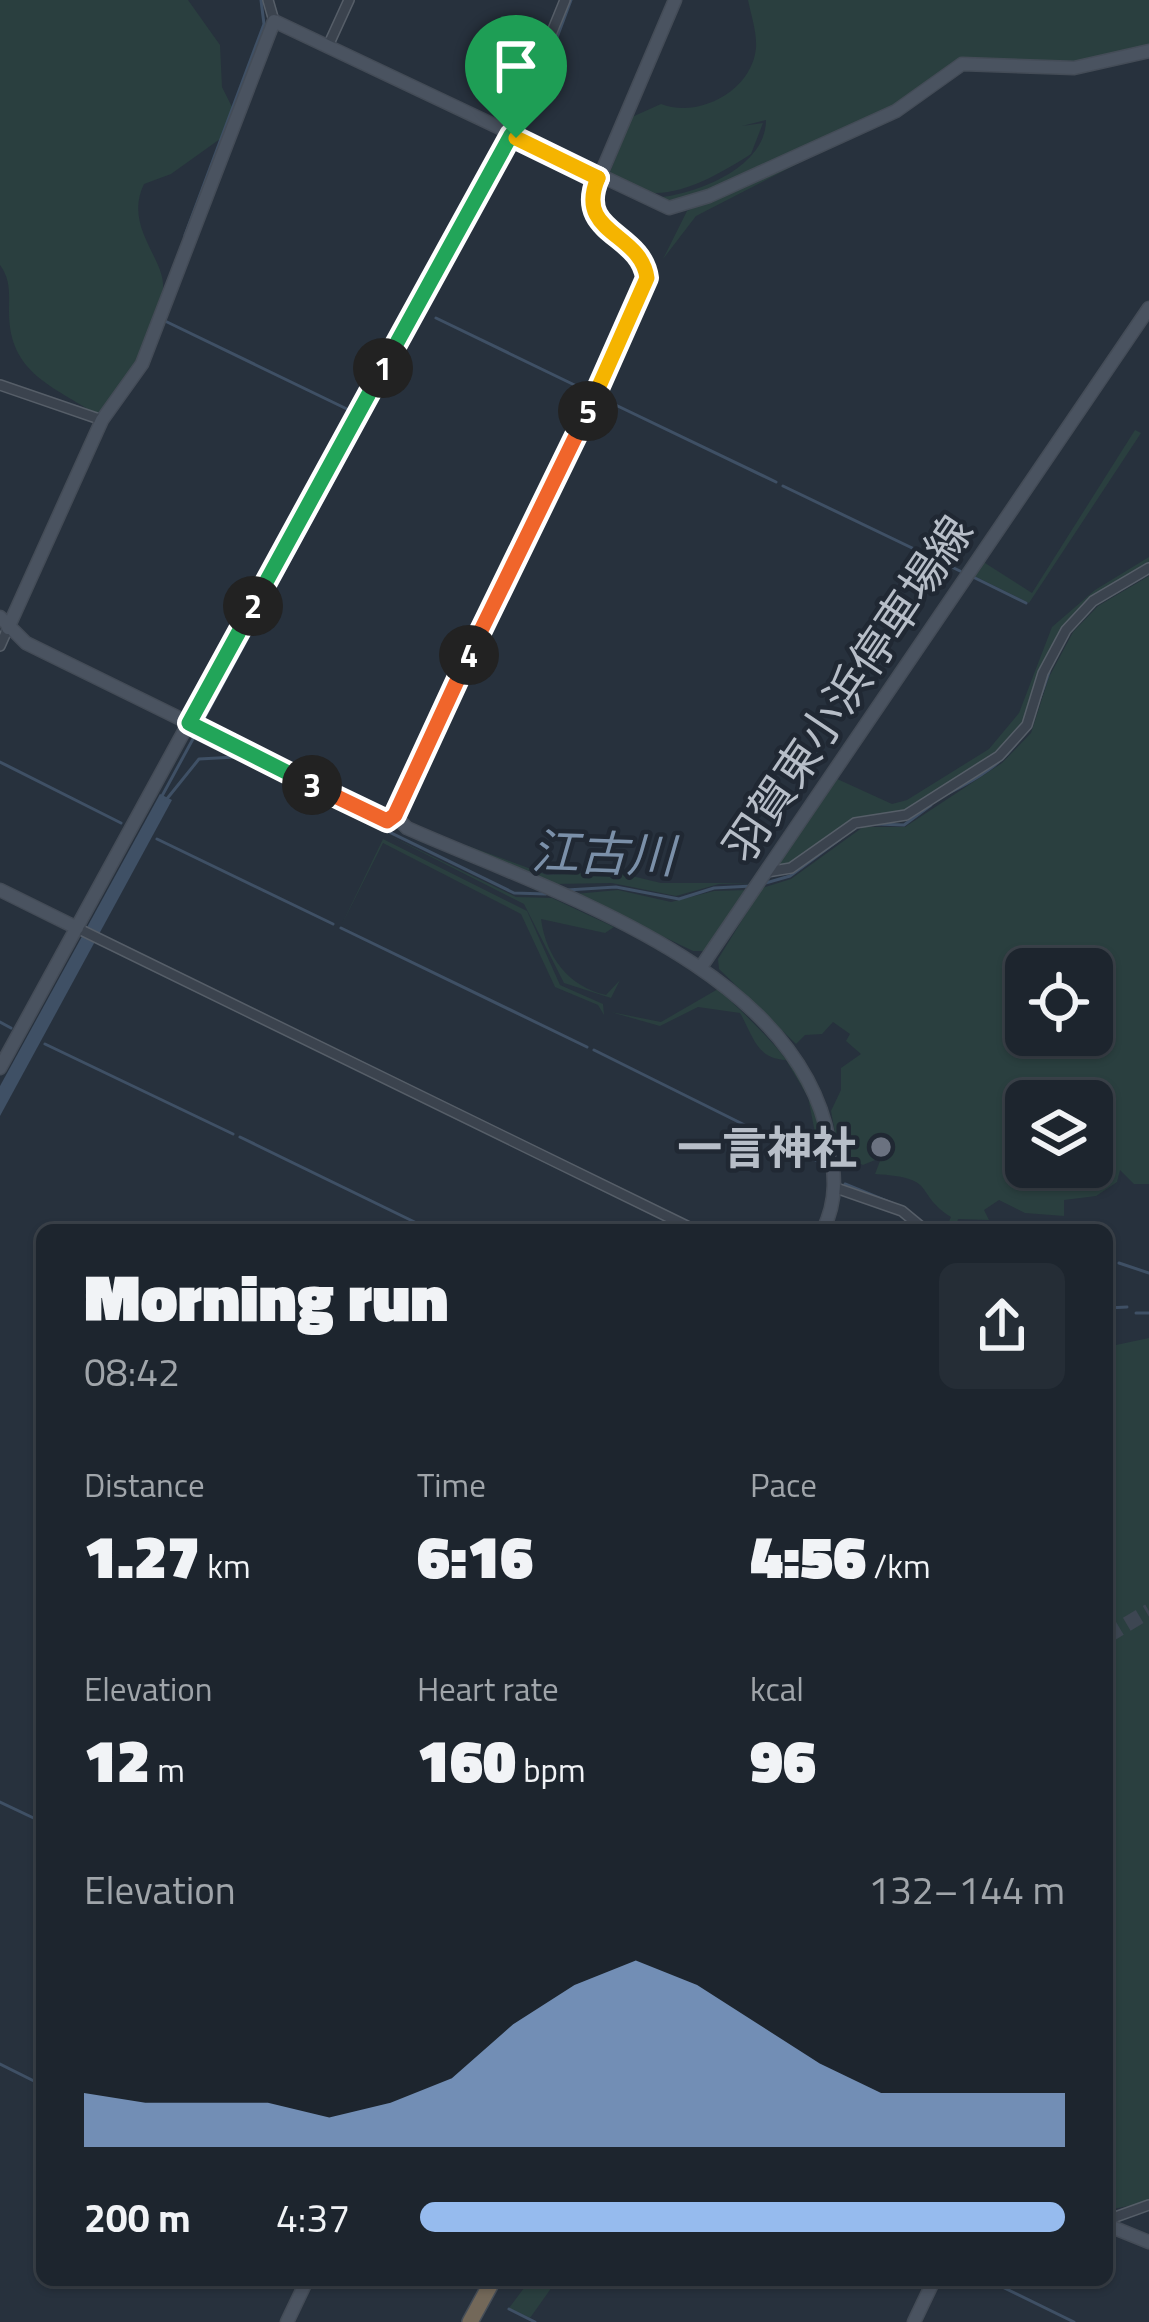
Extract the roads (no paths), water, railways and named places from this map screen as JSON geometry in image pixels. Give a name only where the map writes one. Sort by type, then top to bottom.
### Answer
[{"type":"highway","points":[[460,2322],[480,2286]]},
{"type":"highway","points":[[470,2322],[490,2286]]},
{"type":"main road","points":[[675,0],[591,203],[595,218],[643,260],[645,292],[395,815],[407,828],[541,887],[701,967],[808,1073],[824,1113],[836,1188],[827,1224]]},
{"type":"main road","points":[[195,727],[41,651],[4,622],[102,420],[142,364],[274,21],[659,206],[679,208],[896,111],[962,64],[1073,68],[1149,51]]},
{"type":"main road","points":[[0,1068],[195,727],[516,138]]},
{"type":"main road","name":"羽賀東小浜停車場線","points":[[701,967],[1149,308]]},
{"type":"main road","points":[[0,890],[80,930]]},
{"type":"main road","points":[[1113,2226],[1149,2242]]},
{"type":"main road","points":[[287,2322],[304,2286]]},
{"type":"main road","points":[[914,2322],[931,2286]]},
{"type":"street","points":[[268,0],[274,21]]},
{"type":"street","points":[[328,46],[349,0]]},
{"type":"street","points":[[516,138],[565,0]]},
{"type":"street","points":[[0,385],[102,420]]},
{"type":"street","points":[[760,882],[791,868],[855,824],[906,815],[999,756],[1027,725],[1043,673],[1066,630],[1093,602],[1149,568]]},
{"type":"street","points":[[0,646],[4,622]]},
{"type":"street","points":[[195,727],[387,821],[395,815]]},
{"type":"street","points":[[80,930],[683,1224]]},
{"type":"street","points":[[836,1188],[902,1211],[918,1224]]},
{"type":"street","points":[[1113,2220],[1149,2205]]},
{"type":"water","points":[[160,794],[172,800],[0,1116],[0,1086]]},
{"type":"waterway","points":[[185,235],[264,24],[261,0]]},
{"type":"waterway","points":[[522,131],[571,0]]},
{"type":"waterway","points":[[162,796],[518,140]]},
{"type":"waterway","points":[[436,318],[589,392]]},
{"type":"waterway","points":[[165,321],[349,410]]},
{"type":"waterway","points":[[601,398],[776,482]]},
{"type":"waterway","points":[[783,486],[960,571]]},
{"type":"waterway","points":[[973,577],[1026,603]]},
{"type":"waterway","name":"江古川","points":[[949,793],[989,770],[1015,745],[1049,672]]},
{"type":"waterway","name":"江古川","points":[[166,800],[199,759],[236,757],[514,893],[546,894]]},
{"type":"waterway","points":[[0,762],[121,823]]},
{"type":"waterway","name":"江古川","points":[[876,824],[904,825],[931,805]]},
{"type":"waterway","points":[[157,839],[333,924]]},
{"type":"waterway","name":"江古川","points":[[762,884],[790,876],[840,839]]},
{"type":"waterway","name":"江古川","points":[[567,890],[616,887],[679,899],[714,888],[752,886]]},
{"type":"waterway","points":[[341,928],[587,1047]]},
{"type":"waterway","points":[[0,1022],[11,1028]]},
{"type":"waterway","points":[[45,1044],[233,1134]]},
{"type":"waterway","points":[[594,1050],[819,1162]]},
{"type":"waterway","points":[[240,1137],[419,1224]]},
{"type":"waterway","points":[[845,1184],[894,1204]]},
{"type":"waterway","points":[[1119,1263],[1149,1273]]},
{"type":"waterway","points":[[1113,1308],[1127,1307]]},
{"type":"waterway","points":[[1136,1313],[1149,1313]]},
{"type":"waterway","points":[[0,1802],[36,1819]]},
{"type":"waterway","points":[[0,2064],[36,2082]]},
{"type":"waterway","points":[[1000,2286],[1074,2322]]},
{"type":"waterway","points":[[509,2309],[535,2322]]},
{"type":"tunnel","points":[[1113,1632],[1149,1611]]},
{"type":"place","name":"一言神社","points":[[881,1147]]}]
